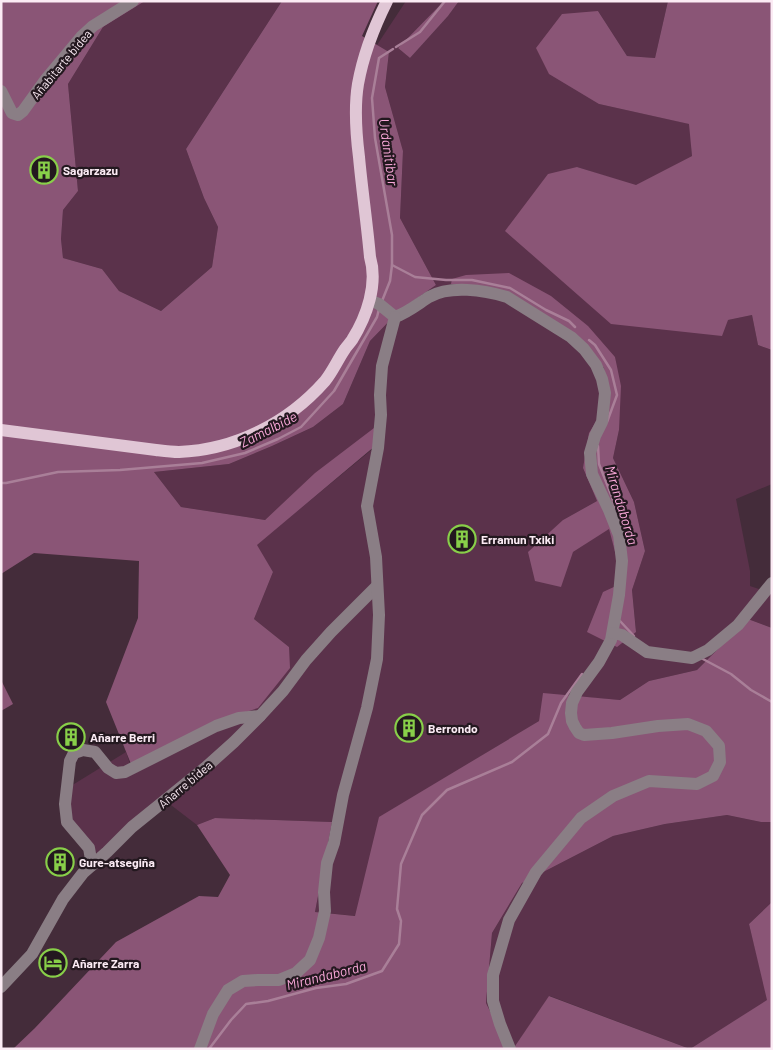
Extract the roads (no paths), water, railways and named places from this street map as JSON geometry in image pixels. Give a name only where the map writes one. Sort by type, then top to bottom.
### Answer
[{"type":"main road","points":[[346,348],[359,311],[368,262],[357,135],[358,85],[367,50],[387,1]]},
{"type":"main road","points":[[1,430],[178,452],[222,446],[254,435],[289,414],[326,380],[374,303],[373,267],[368,262]]},
{"type":"main road","points":[[359,311],[366,302],[374,303]]},
{"type":"street","name":"Añabitarte bidea","points":[[1,91],[12,113],[18,115],[81,37],[93,26],[133,1]]},
{"type":"street","points":[[374,303],[392,315],[401,315],[440,291],[466,290],[495,293],[507,297],[571,337],[584,349],[596,365],[602,378],[605,393],[602,422],[590,453],[592,474],[610,510],[619,535],[622,561],[619,595],[611,640],[599,662],[577,692],[572,703],[572,721],[579,733],[584,735],[688,724],[706,731],[719,746],[720,762],[713,776],[697,784],[649,781],[613,796],[582,818],[536,872],[509,920],[493,975],[493,1001],[510,1049]]},
{"type":"street","points":[[200,1049],[213,1014],[228,990],[243,981],[279,980],[296,973],[310,960],[319,938],[325,911],[324,892],[327,863],[334,843],[343,795],[367,708],[377,659],[379,615],[376,557],[367,506],[378,448],[382,366],[392,315]]},
{"type":"street","points":[[613,633],[622,635],[647,652],[692,658],[708,650],[738,625],[772,583]]},
{"type":"street","name":"Añarre bidea","points":[[1,988],[32,954],[63,899],[83,873],[132,827],[234,742],[283,691],[306,660],[331,632],[377,586]]},
{"type":"street","points":[[92,865],[89,848],[67,822],[65,804],[70,761],[74,753],[83,750],[95,752],[108,768],[116,773],[125,772],[216,726],[239,718],[260,716]]},
{"type":"waterway","name":"Urdanitibar","points":[[396,47],[420,32],[445,1]]},
{"type":"waterway","name":"Urdanitibar","points":[[382,301],[390,281],[392,235],[375,138],[372,98],[379,58],[393,49]]},
{"type":"waterway","name":"Mirandaborda","points":[[392,265],[415,277],[472,280],[510,288],[546,310],[569,321],[575,327]]},
{"type":"waterway","name":"Zamalbide","points":[[1,483],[58,472],[120,470],[202,463],[245,453],[278,439],[301,427],[334,391],[377,317],[379,309]]},
{"type":"waterway","name":"Mirandaborda","points":[[589,340],[595,345],[611,370],[617,395],[607,422]]},
{"type":"waterway","name":"Mirandaborda","points":[[598,446],[599,464],[615,510]]},
{"type":"waterway","points":[[620,621],[634,636]]},
{"type":"waterway","points":[[701,658],[731,674],[751,690],[772,702]]},
{"type":"waterway","name":"Mirandaborda","points":[[209,1049],[246,1004],[268,1001],[316,988],[346,984],[382,971],[399,944],[401,921],[397,909],[401,864],[422,815],[447,790],[512,762],[548,734],[561,703],[582,674]]},
{"type":"place","name":"Sagarzazu","points":[[44,170]]},
{"type":"place","name":"Erramun Txiki","points":[[462,539]]},
{"type":"place","name":"Berrondo","points":[[409,728]]},
{"type":"place","name":"Añarre Berri","points":[[71,737]]},
{"type":"place","name":"Gure-atsegiña","points":[[60,862]]},
{"type":"place","name":"Añarre Zarra","points":[[53,963]]}]
